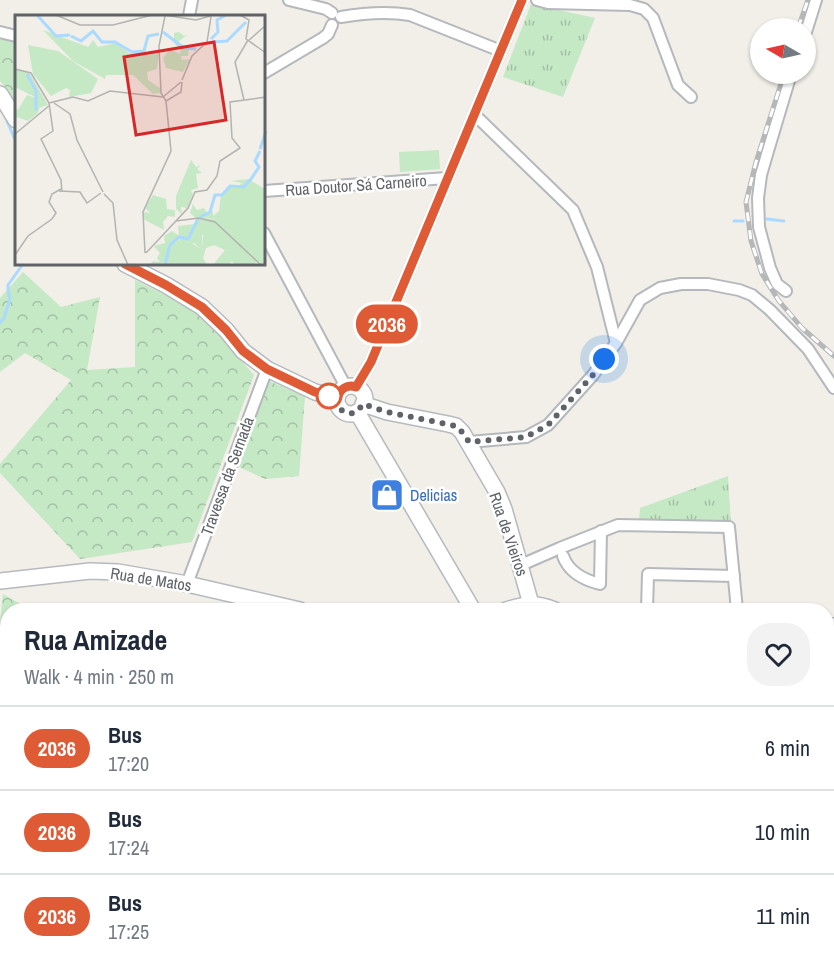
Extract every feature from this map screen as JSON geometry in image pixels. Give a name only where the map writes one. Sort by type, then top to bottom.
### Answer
[{"type":"street","points":[[189,15],[192,0]]},
{"type":"street","points":[[289,0],[326,9],[335,18]]},
{"type":"street","points":[[129,266],[202,307],[226,330],[243,351],[267,369],[315,392],[346,391],[362,392],[364,396],[360,408],[349,413],[341,410],[339,406],[346,391],[371,362],[522,0]]},
{"type":"street","points":[[537,0],[548,3],[630,5],[644,9],[653,18],[678,85],[692,98]]},
{"type":"street","points":[[810,18],[816,0]]},
{"type":"street","points":[[335,18],[364,13],[410,15],[501,51]]},
{"type":"street","points":[[266,72],[323,38],[328,34],[335,18]]},
{"type":"street","points":[[0,32],[15,36]]},
{"type":"street","points":[[786,291],[777,284],[770,268],[759,227],[758,198],[763,167],[788,84]]},
{"type":"street","points":[[0,94],[15,118]]},
{"type":"street","points":[[475,115],[573,210],[597,267],[616,343]]},
{"type":"street","name":"Rua Doutor Sá Carneiro","points":[[266,192],[447,178]]},
{"type":"street","points":[[266,237],[346,391]]},
{"type":"street","points":[[469,442],[526,437],[548,425],[593,375],[616,343],[640,300],[660,288],[681,284],[708,284],[752,295],[808,349],[834,388]]},
{"type":"street","name":"Travessa da Sernada","points":[[187,584],[267,369]]},
{"type":"street","points":[[360,408],[469,603]]},
{"type":"street","name":"Rua de Vieiros","points":[[360,408],[456,426],[462,432],[504,508],[531,603]]},
{"type":"street","points":[[521,565],[618,525],[729,527],[736,603]]},
{"type":"street","points":[[563,556],[574,573],[585,580],[600,584],[601,531]]},
{"type":"street","name":"Rua de Matos","points":[[0,581],[90,571],[118,572],[187,584],[270,603]]},
{"type":"street","points":[[647,603],[648,574],[734,576]]},
{"type":"green space","points":[[531,4],[595,18],[563,97],[503,77]]},
{"type":"green space","points":[[0,36],[15,40],[15,105],[0,81]]},
{"type":"green space","points":[[439,150],[440,169],[400,172],[399,152]]},
{"type":"green space","points":[[23,272],[61,307],[100,297],[87,370],[135,367],[135,280],[198,311],[254,375],[192,542],[80,559],[0,473],[0,464],[71,380],[25,353],[0,372],[0,298]]},
{"type":"green space","points":[[269,381],[305,396],[299,476],[265,479],[239,467]]},
{"type":"green space","points":[[728,476],[731,524],[639,521],[640,508]]},
{"type":"green space","points":[[3,594],[19,603],[2,603]]},
{"type":"waterway","points":[[4,114],[15,140]]},
{"type":"waterway","points":[[767,219],[784,221]]},
{"type":"waterway","points":[[734,221],[743,221]]},
{"type":"waterway","points":[[0,323],[10,299],[8,285],[22,266]]},
{"type":"railway","points":[[802,18],[808,0]]},
{"type":"railway","points":[[781,84],[746,202],[751,241],[762,274],[779,301],[802,328],[834,356]]},
{"type":"bus line","name":"2036","points":[[129,266],[202,307],[226,330],[243,351],[267,369],[315,392],[337,398],[343,388],[356,387],[371,362],[522,0]]},
{"type":"place","name":"Delicias","points":[[387,495]]},
{"type":"route","points":[[329,396],[337,398],[341,410],[349,413],[357,412],[363,404],[387,412],[456,426],[469,442],[526,437],[548,425],[593,375],[604,359]]}]
